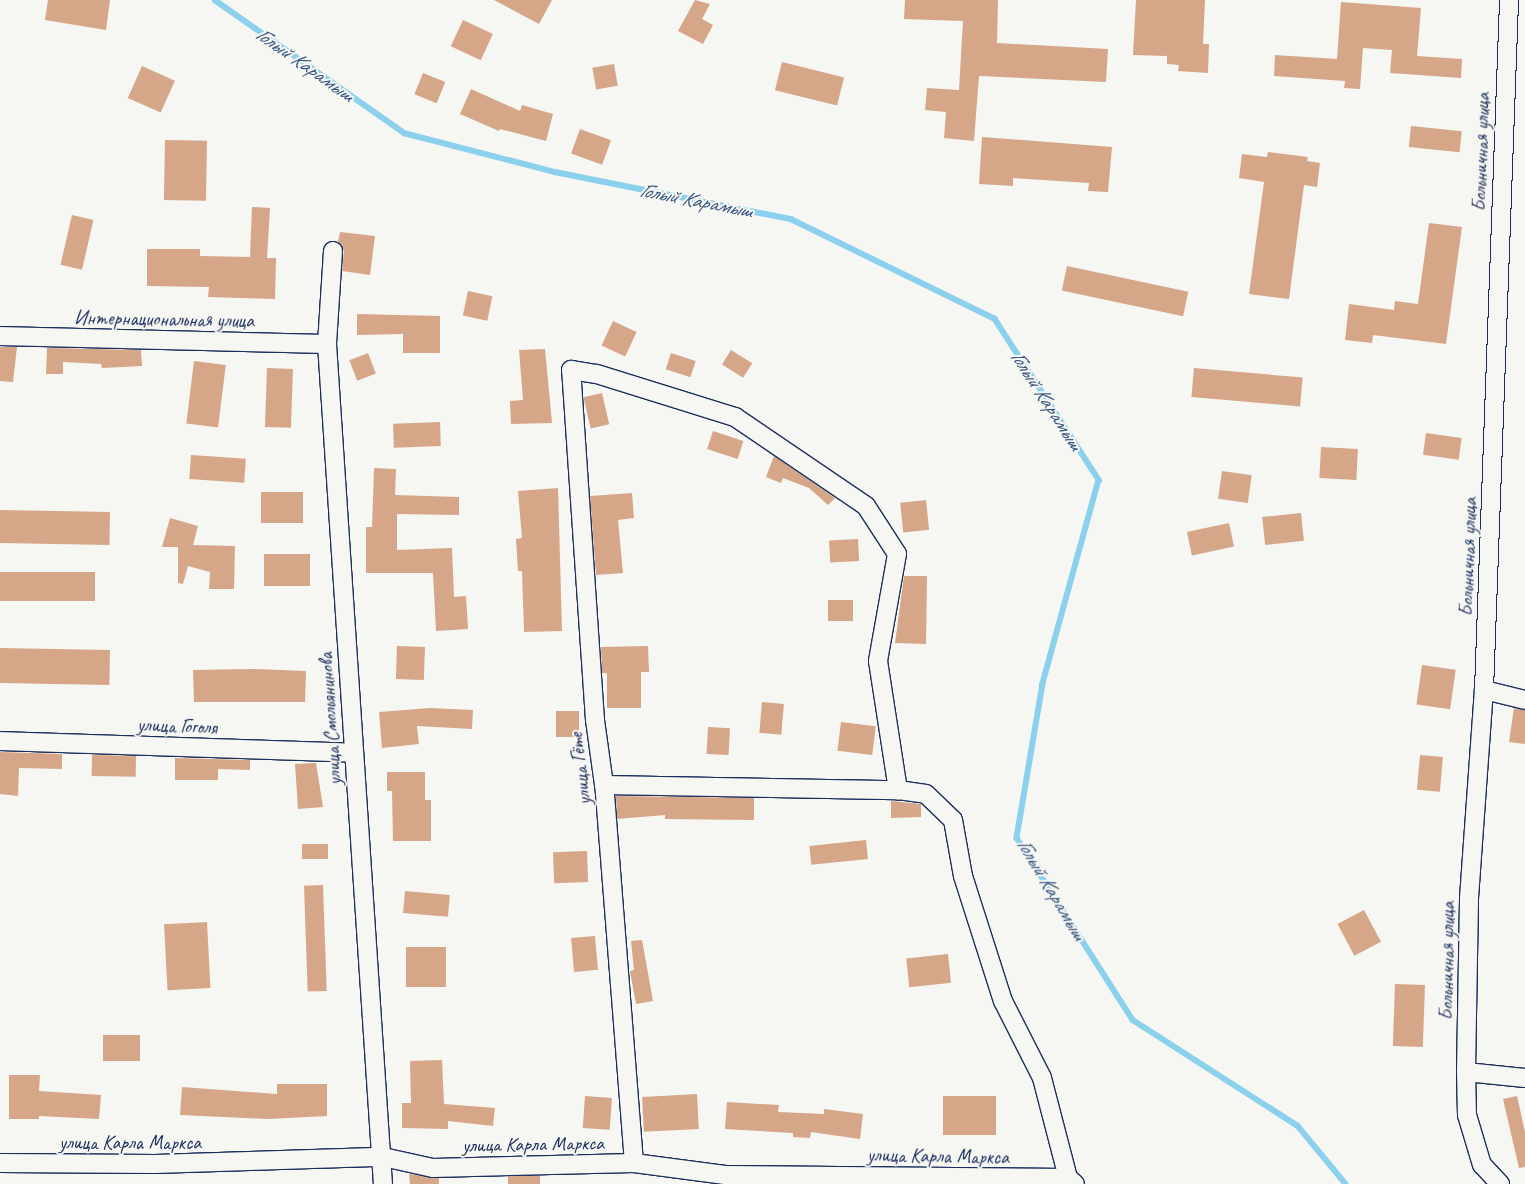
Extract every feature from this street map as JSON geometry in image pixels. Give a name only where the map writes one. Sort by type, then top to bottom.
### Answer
[{"type":"street","name":"Больничная улица","points":[[1500,1184],[1482,1165],[1468,1114],[1466,1072],[1469,898],[1484,690],[1509,0]]},
{"type":"street","name":"улица Смольянинова","points":[[333,251],[327,344],[353,753],[383,1157],[383,1184]]},
{"type":"street","name":"Интернациональная улица","points":[[0,336],[327,344]]},
{"type":"street","name":"улица Гёте","points":[[634,1163],[604,785],[595,720],[571,370],[597,374],[735,417],[866,506],[897,554],[878,660],[898,790]]},
{"type":"street","points":[[1484,690],[1525,700]]},
{"type":"street","name":"улица Гоголя","points":[[0,741],[353,753]]},
{"type":"street","points":[[604,785],[898,790],[926,794],[953,820],[963,876],[1003,1001],[1042,1078],[1072,1181]]},
{"type":"street","points":[[1466,1072],[1525,1078]]},
{"type":"street","name":"улица Карла Маркса","points":[[0,1163],[155,1164],[383,1157],[433,1168],[634,1163],[725,1180],[1072,1181]]},
{"type":"building","points":[[48,0],[110,0],[106,30],[45,20]]},
{"type":"building","points":[[494,0],[552,0],[539,24]]},
{"type":"building","points":[[695,0],[710,4],[702,19],[713,25],[703,44],[678,31]]},
{"type":"building","points":[[905,0],[998,0],[997,43],[1108,49],[1106,82],[979,76],[974,141],[944,138],[946,112],[925,110],[927,88],[959,90],[963,21],[904,19]]},
{"type":"building","points":[[1136,0],[1205,0],[1203,44],[1209,44],[1208,73],[1178,71],[1179,65],[1167,64],[1167,56],[1133,55]]},
{"type":"building","points":[[1341,2],[1421,8],[1417,56],[1462,59],[1461,78],[1390,73],[1392,50],[1363,48],[1360,89],[1344,88],[1345,81],[1274,76],[1275,55],[1337,59]]},
{"type":"building","points":[[463,20],[493,34],[481,60],[451,46]]},
{"type":"building","points":[[782,62],[844,77],[837,106],[775,90]]},
{"type":"building","points":[[614,64],[618,86],[596,89],[592,68]]},
{"type":"building","points":[[142,66],[175,81],[161,113],[128,98]]},
{"type":"building","points":[[423,73],[445,82],[437,103],[414,94]]},
{"type":"building","points":[[471,89],[520,111],[522,105],[553,114],[546,141],[500,129],[499,131],[460,114]]},
{"type":"building","points":[[1411,126],[1462,131],[1460,152],[1409,147]]},
{"type":"building","points":[[580,129],[611,140],[602,165],[571,153]]},
{"type":"building","points":[[982,137],[1112,147],[1108,192],[1088,191],[1089,183],[1013,178],[1013,186],[979,184]]},
{"type":"building","points":[[165,140],[207,141],[206,201],[164,200]]},
{"type":"building","points":[[1268,152],[1308,157],[1307,161],[1320,163],[1317,187],[1304,185],[1289,299],[1249,294],[1264,182],[1239,178],[1242,154],[1267,157]]},
{"type":"building","points":[[252,207],[270,208],[267,258],[276,258],[275,299],[208,297],[209,287],[147,286],[147,249],[200,249],[200,256],[250,257]]},
{"type":"building","points":[[72,215],[93,220],[82,270],[61,265]]},
{"type":"building","points":[[1429,223],[1462,227],[1446,344],[1373,335],[1372,343],[1345,340],[1349,304],[1394,310],[1395,301],[1418,304]]},
{"type":"building","points":[[340,232],[375,236],[370,275],[342,271],[344,251],[338,242]]},
{"type":"building","points":[[1067,266],[1188,292],[1183,316],[1062,290]]},
{"type":"building","points":[[468,291],[492,296],[487,321],[463,315]]},
{"type":"building","points":[[357,314],[440,316],[440,353],[403,353],[403,334],[357,335]]},
{"type":"building","points":[[613,321],[637,332],[625,356],[602,345]]},
{"type":"building","points":[[0,347],[17,347],[13,382],[0,381]]},
{"type":"building","points":[[47,348],[141,350],[142,366],[102,368],[101,364],[63,362],[63,374],[46,374]]},
{"type":"building","points":[[545,349],[552,423],[511,424],[510,401],[523,400],[519,350]]},
{"type":"building","points":[[731,350],[752,363],[743,378],[722,364]]},
{"type":"building","points":[[368,353],[376,374],[357,381],[349,360]]},
{"type":"building","points":[[671,353],[696,361],[690,377],[666,369]]},
{"type":"building","points":[[194,361],[226,365],[218,427],[186,424]]},
{"type":"building","points":[[267,368],[293,369],[291,428],[265,427]]},
{"type":"building","points":[[1194,368],[1303,377],[1300,406],[1191,397]]},
{"type":"building","points":[[602,393],[609,424],[591,428],[583,397]]},
{"type":"building","points":[[440,422],[441,446],[394,448],[393,424]]},
{"type":"building","points":[[713,431],[743,441],[738,459],[707,449]]},
{"type":"building","points":[[1426,433],[1462,438],[1459,460],[1423,455]]},
{"type":"building","points":[[1321,447],[1358,449],[1356,480],[1319,478]]},
{"type":"building","points":[[191,455],[246,459],[244,483],[189,479]]},
{"type":"building","points":[[774,456],[835,498],[828,505],[809,488],[783,478],[781,483],[766,477]]},
{"type":"building","points":[[374,468],[396,469],[395,495],[459,497],[459,515],[397,514],[397,550],[452,548],[454,597],[466,596],[468,629],[436,631],[433,573],[366,573],[366,527],[372,527]]},
{"type":"building","points":[[1222,471],[1252,475],[1248,503],[1218,499]]},
{"type":"building","points":[[558,488],[562,631],[524,632],[522,571],[518,571],[516,539],[522,538],[518,491]]},
{"type":"building","points":[[261,492],[303,492],[303,523],[261,523]]},
{"type":"building","points":[[632,493],[634,518],[618,520],[623,573],[596,575],[590,496]]},
{"type":"building","points":[[926,500],[929,530],[903,533],[900,503]]},
{"type":"building","points":[[0,510],[110,512],[109,545],[0,543]]},
{"type":"building","points":[[1301,513],[1304,541],[1265,545],[1262,517]]},
{"type":"building","points":[[170,518],[198,526],[193,545],[235,546],[234,589],[209,589],[210,572],[188,566],[183,584],[178,583],[178,547],[162,547]]},
{"type":"building","points":[[1229,523],[1234,546],[1192,555],[1187,532]]},
{"type":"building","points":[[858,539],[859,561],[830,562],[829,541]]},
{"type":"building","points":[[264,554],[310,554],[310,586],[264,586]]},
{"type":"building","points":[[0,572],[95,572],[95,601],[0,601]]},
{"type":"building","points":[[904,576],[927,576],[926,644],[895,643]]},
{"type":"building","points":[[828,600],[853,600],[853,621],[828,621]]},
{"type":"building","points":[[397,646],[425,647],[424,680],[396,679]]},
{"type":"building","points":[[648,646],[649,672],[641,672],[641,708],[607,708],[607,673],[602,673],[601,647]]},
{"type":"building","points":[[0,648],[110,650],[109,685],[0,683]]},
{"type":"building","points":[[1422,665],[1456,670],[1450,709],[1416,705]]},
{"type":"building","points":[[252,669],[306,671],[305,702],[194,702],[193,670]]},
{"type":"building","points":[[762,702],[784,704],[781,735],[759,733]]},
{"type":"building","points":[[430,708],[473,710],[472,729],[417,726],[419,744],[382,748],[379,712]]},
{"type":"building","points":[[1514,708],[1525,710],[1525,744],[1509,742]]},
{"type":"building","points":[[556,711],[579,711],[579,737],[556,737]]},
{"type":"building","points":[[841,722],[876,726],[872,755],[837,751]]},
{"type":"building","points":[[708,727],[730,728],[729,755],[707,754]]},
{"type":"building","points":[[0,752],[62,754],[62,769],[19,768],[18,796],[0,794]]},
{"type":"building","points":[[92,755],[136,756],[136,777],[92,776]]},
{"type":"building","points":[[1420,755],[1443,757],[1440,792],[1417,790]]},
{"type":"building","points":[[175,758],[250,760],[250,770],[218,769],[218,780],[175,780]]},
{"type":"building","points":[[316,763],[323,807],[298,809],[295,764]]},
{"type":"building","points":[[387,772],[425,772],[425,800],[431,800],[431,841],[393,841],[392,791],[387,791]]},
{"type":"building","points":[[616,796],[754,798],[754,820],[665,819],[665,815],[617,819]]},
{"type":"building","points":[[891,801],[921,804],[921,817],[891,818]]},
{"type":"building","points":[[866,840],[868,859],[811,865],[809,846]]},
{"type":"building","points":[[302,844],[328,844],[328,859],[302,859]]},
{"type":"building","points":[[587,851],[588,882],[554,883],[553,852]]},
{"type":"building","points":[[323,885],[327,991],[308,992],[304,886]]},
{"type":"building","points":[[405,891],[450,895],[448,917],[403,913]]},
{"type":"building","points":[[1364,910],[1381,942],[1354,956],[1338,924]]},
{"type":"building","points":[[207,922],[210,988],[168,990],[164,924]]},
{"type":"building","points":[[595,936],[598,970],[574,972],[571,938]]},
{"type":"building","points":[[642,940],[653,1001],[636,1004],[630,971],[634,970],[631,941]]},
{"type":"building","points":[[406,947],[446,947],[446,987],[406,987]]},
{"type":"building","points":[[948,954],[951,983],[909,987],[906,958]]},
{"type":"building","points":[[1395,984],[1425,985],[1423,1047],[1393,1046]]},
{"type":"building","points":[[103,1035],[140,1035],[140,1061],[103,1061]]},
{"type":"building","points":[[442,1060],[444,1104],[495,1108],[493,1126],[448,1121],[448,1129],[402,1128],[402,1103],[411,1103],[410,1061]]},
{"type":"building","points":[[9,1075],[40,1075],[39,1091],[101,1095],[99,1119],[39,1116],[39,1119],[9,1119]]},
{"type":"building","points":[[277,1084],[327,1084],[327,1116],[268,1119],[180,1115],[182,1087],[277,1094]]},
{"type":"building","points":[[697,1094],[699,1129],[644,1132],[642,1097]]},
{"type":"building","points":[[585,1096],[612,1098],[610,1130],[583,1128]]},
{"type":"building","points":[[943,1096],[996,1096],[996,1135],[943,1135]]},
{"type":"building","points":[[1517,1096],[1525,1132],[1525,1167],[1519,1168],[1503,1099]]},
{"type":"building","points":[[727,1102],[779,1105],[778,1112],[824,1114],[824,1109],[863,1114],[860,1139],[811,1132],[810,1138],[793,1137],[793,1133],[725,1129]]},
{"type":"building","points":[[409,1174],[439,1178],[439,1184],[410,1184]]},
{"type":"building","points":[[508,1176],[540,1176],[540,1184],[508,1184]]},
{"type":"waterway","name":"Голый Карамыш","points":[[215,0],[404,133],[555,172],[791,219],[995,319],[1099,480],[1043,684],[1017,838],[1133,1020],[1298,1126],[1346,1184]]}]
